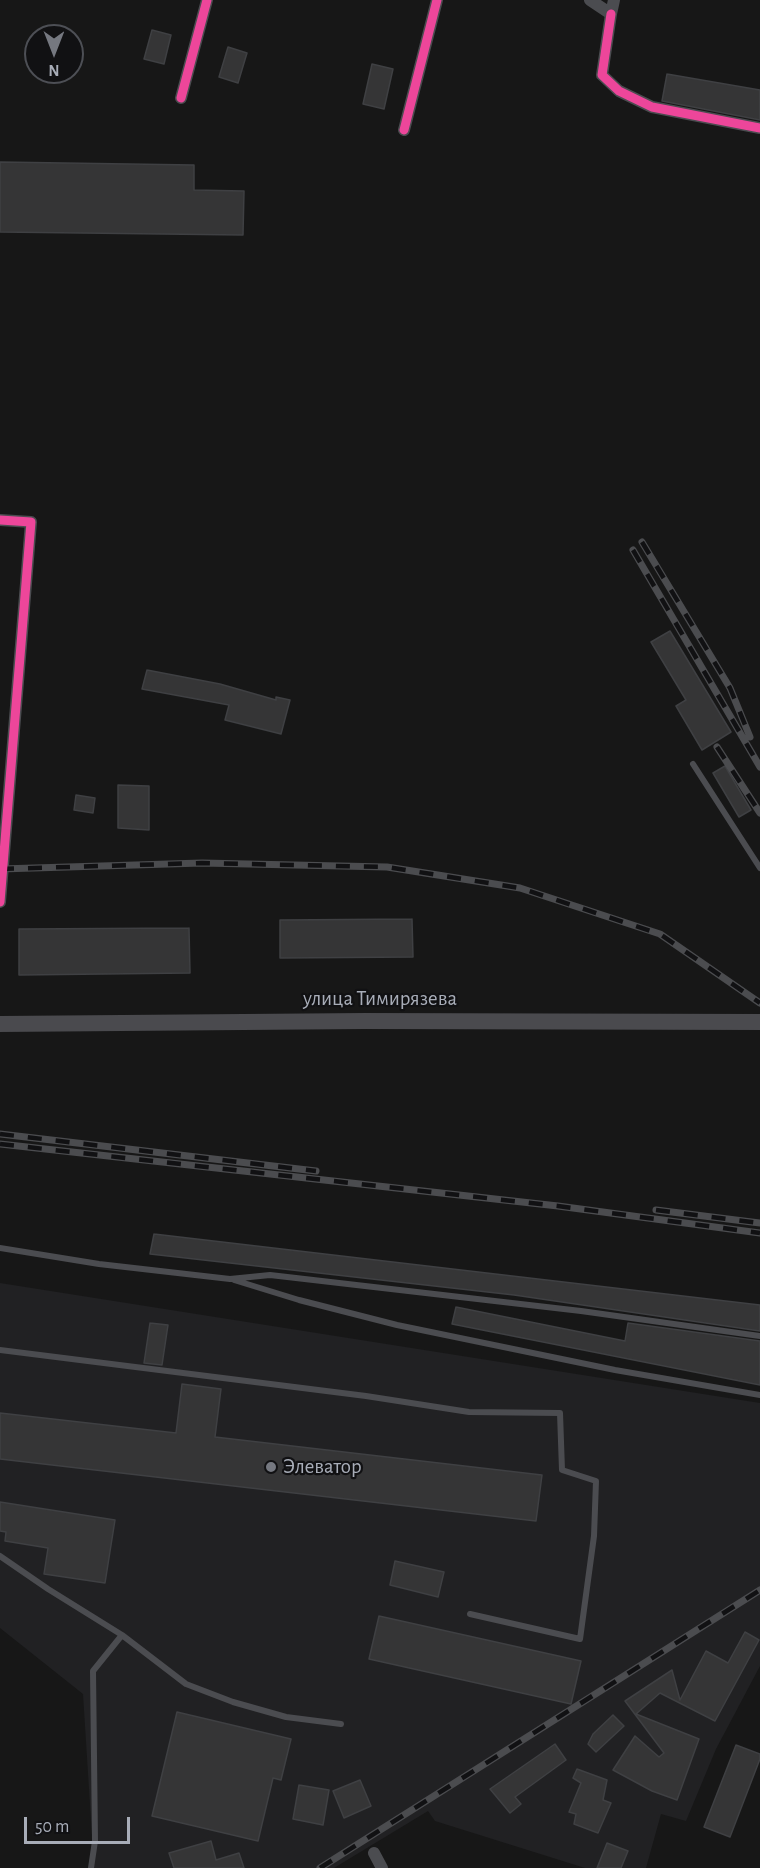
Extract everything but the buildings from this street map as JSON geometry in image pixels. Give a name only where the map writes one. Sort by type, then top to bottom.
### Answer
[{"type":"main road","name":"улица Тимирязева","points":[[0,1024],[365,1021],[760,1022]]},
{"type":"street","points":[[181,98],[207,0]]},
{"type":"street","points":[[404,130],[436,0]]},
{"type":"street","points":[[590,0],[611,14]]},
{"type":"street","points":[[614,0],[602,75],[619,91],[652,107],[760,128]]},
{"type":"street","points":[[0,520],[31,522],[0,902]]},
{"type":"street","points":[[374,1853],[382,1868]]},
{"type":"lane","points":[[693,764],[760,868]]},
{"type":"lane","points":[[0,1248],[99,1264],[231,1279],[299,1300],[396,1325],[615,1370],[760,1395]]},
{"type":"lane","points":[[231,1279],[270,1275],[581,1311],[760,1336]]},
{"type":"lane","points":[[0,1350],[366,1396],[469,1412],[560,1413],[562,1470],[596,1481],[594,1536],[580,1639],[470,1614]]},
{"type":"lane","points":[[0,1556],[122,1635],[186,1684],[233,1702],[286,1717],[341,1724]]},
{"type":"lane","points":[[91,1868],[95,1841],[93,1671],[122,1635]]},
{"type":"shaded area","points":[[0,1283],[760,1403],[760,1666],[716,1749],[686,1821],[661,1814],[646,1868],[585,1868],[435,1821],[428,1811],[334,1868],[94,1868],[83,1694],[0,1628]]},
{"type":"railway","points":[[642,542],[730,688],[750,737]]},
{"type":"railway","points":[[633,550],[760,767]]},
{"type":"railway","points":[[717,747],[760,813]]},
{"type":"railway","points":[[0,869],[202,863],[387,867],[520,888],[660,934],[760,1003]]},
{"type":"railway","points":[[0,1134],[316,1171]]},
{"type":"railway","points":[[0,1144],[558,1206],[760,1233]]},
{"type":"railway","points":[[656,1210],[760,1223]]},
{"type":"railway","points":[[320,1868],[760,1590]]},
{"type":"cycle path","points":[[181,98],[207,0]]},
{"type":"cycle path","points":[[404,130],[437,0]]},
{"type":"cycle path","points":[[611,14],[602,75],[619,91],[652,107],[760,128]]},
{"type":"cycle path","points":[[0,520],[31,522],[0,902]]},
{"type":"place","name":"Элеватор","points":[[271,1467]]}]
